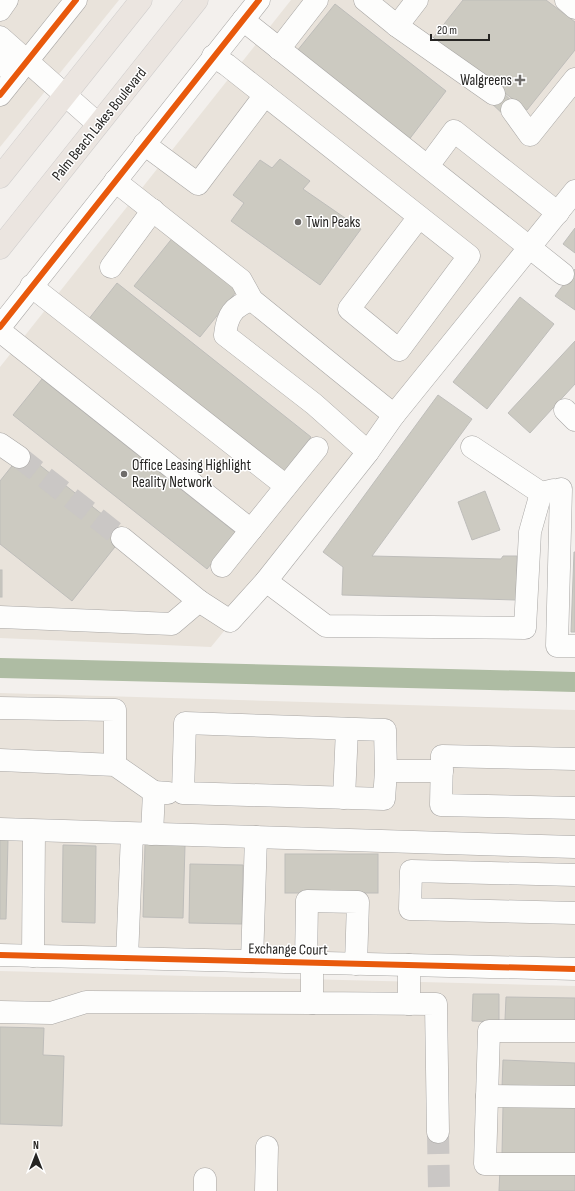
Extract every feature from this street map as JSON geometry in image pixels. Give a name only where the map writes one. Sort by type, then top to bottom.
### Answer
[{"type":"main road","points":[[0,177],[141,0]]},
{"type":"main road","name":"Palm Beach Lakes Boulevard","points":[[0,248],[197,0]]},
{"type":"street","points":[[0,10],[7,0]]},
{"type":"street","points":[[0,95],[15,66],[76,0]]},
{"type":"street","points":[[0,327],[114,181],[259,0]]},
{"type":"street","points":[[279,49],[317,0]]},
{"type":"street","points":[[365,0],[397,26],[494,94]]},
{"type":"street","points":[[397,26],[417,0]]},
{"type":"street","points":[[566,0],[575,8]]},
{"type":"street","points":[[243,20],[531,247],[563,274]]},
{"type":"street","points":[[0,36],[15,66],[66,94],[98,124]]},
{"type":"street","points":[[214,56],[419,216],[469,256],[399,350],[349,309],[419,216]]},
{"type":"street","points":[[512,110],[530,135],[575,79]]},
{"type":"street","points":[[144,144],[198,184],[265,96]]},
{"type":"street","points":[[428,166],[454,131],[558,213]]},
{"type":"street","points":[[114,181],[241,280],[252,300],[394,415]]},
{"type":"street","points":[[122,538],[199,601],[230,621],[266,581],[368,452],[394,415],[575,191]]},
{"type":"street","points":[[111,267],[153,210]]},
{"type":"street","points":[[32,286],[286,486]]},
{"type":"street","points":[[252,300],[240,304],[231,312],[226,323],[225,335],[314,404],[368,452]]},
{"type":"street","points":[[0,331],[251,530]]},
{"type":"street","points":[[0,444],[19,457]]},
{"type":"street","points":[[472,447],[559,489]]},
{"type":"street","points":[[222,566],[317,448]]},
{"type":"street","points":[[266,581],[326,626],[525,628],[530,532],[559,489]]},
{"type":"street","points":[[559,489],[557,646],[575,646]]},
{"type":"street","points":[[0,617],[172,624],[199,601]]},
{"type":"street","points":[[0,708],[115,710],[114,765]]},
{"type":"street","points":[[0,760],[114,765],[154,792],[183,793],[344,798],[384,799],[386,771],[385,730],[185,723],[183,793]]},
{"type":"street","points":[[344,798],[347,729]]},
{"type":"street","points":[[575,759],[442,756],[441,804],[575,808]]},
{"type":"street","points":[[386,771],[442,772]]},
{"type":"street","points":[[127,958],[142,834],[154,792]]},
{"type":"street","points":[[0,829],[575,846]]},
{"type":"street","points":[[33,956],[34,831]]},
{"type":"street","points":[[252,961],[256,837]]},
{"type":"street","points":[[575,875],[411,871],[410,909],[575,913]]},
{"type":"street","points":[[312,1003],[309,963],[308,901],[358,902],[356,964]]},
{"type":"street","name":"Exchange Court","points":[[0,955],[575,969]]},
{"type":"street","points":[[409,965],[409,1004]]},
{"type":"street","points":[[0,1012],[51,1013],[86,1002],[436,1004],[438,1132]]},
{"type":"street","points":[[575,1031],[489,1031],[485,1164],[575,1164]]},
{"type":"street","points":[[487,1096],[575,1097]]},
{"type":"street","points":[[266,1146],[266,1191]]},
{"type":"shaded area","points":[[0,0],[119,0],[0,147]]},
{"type":"shaded area","points":[[291,0],[575,0],[575,202],[211,647],[0,638],[0,367]]},
{"type":"shaded area","points":[[0,693],[575,710],[575,959],[0,945]]},
{"type":"shaded area","points":[[0,971],[575,986],[575,1191],[0,1191]]},
{"type":"building","name":"Walgreens","points":[[463,0],[546,0],[575,22],[575,50],[527,110],[433,38]]},
{"type":"building","points":[[335,4],[446,91],[408,141],[297,51]]},
{"type":"building","points":[[499,89],[516,105],[506,117],[488,100]]},
{"type":"building","points":[[280,159],[310,181],[303,189],[361,229],[320,285],[231,221],[244,203],[233,195],[260,160],[272,168]]},
{"type":"building","points":[[575,228],[575,253],[563,244]]},
{"type":"building","points":[[174,236],[240,287],[200,337],[134,286]]},
{"type":"building","points":[[575,269],[575,310],[555,296]]},
{"type":"building","points":[[117,283],[311,437],[282,474],[88,320]]},
{"type":"building","points":[[520,297],[554,324],[487,409],[453,382]]},
{"type":"building","points":[[575,341],[575,384],[530,433],[508,413]]},
{"type":"building","name":"Office Leasing Highlight Reality Network","points":[[42,379],[236,533],[207,569],[13,415]]},
{"type":"building","points":[[438,395],[472,419],[372,556],[501,559],[503,556],[517,556],[516,600],[342,595],[343,567],[323,552]]},
{"type":"building","points":[[23,452],[126,533],[72,601],[0,544],[0,481]]},
{"type":"building","points":[[485,491],[500,530],[472,540],[458,502]]},
{"type":"building","points":[[574,552],[575,632],[571,632]]},
{"type":"building","points":[[0,570],[2,570],[2,597],[0,597]]},
{"type":"building","points":[[0,840],[8,840],[6,919],[0,919]]},
{"type":"building","points":[[145,844],[185,845],[183,918],[143,917]]},
{"type":"building","points":[[63,845],[96,846],[95,923],[62,922]]},
{"type":"building","points":[[285,854],[378,854],[378,893],[285,893]]},
{"type":"building","points":[[190,864],[243,865],[242,924],[189,923]]},
{"type":"building","points":[[473,994],[499,994],[499,1022],[472,1021]]},
{"type":"building","points":[[506,997],[575,998],[575,1022],[505,1020]]},
{"type":"building","points":[[0,1027],[44,1028],[43,1055],[64,1056],[62,1126],[0,1124]]},
{"type":"building","points":[[503,1060],[575,1063],[575,1091],[502,1088]]},
{"type":"building","points":[[503,1106],[575,1107],[575,1156],[502,1154]]},
{"type":"building","points":[[500,1169],[575,1171],[575,1191],[499,1191]]},
{"type":"waterway","points":[[0,668],[575,682]]},
{"type":"tunnel","points":[[19,457],[122,538]]},
{"type":"tunnel","points":[[438,1132],[439,1191]]},
{"type":"cycle path","points":[[0,95],[76,0]]},
{"type":"cycle path","points":[[0,327],[259,0]]},
{"type":"cycle path","points":[[0,955],[575,969]]},
{"type":"place","name":"Walgreens","points":[[520,80]]},
{"type":"place","name":"Twin Peaks","points":[[298,222]]},
{"type":"place","name":"Office Leasing Highlight Reality Network","points":[[124,474]]}]
